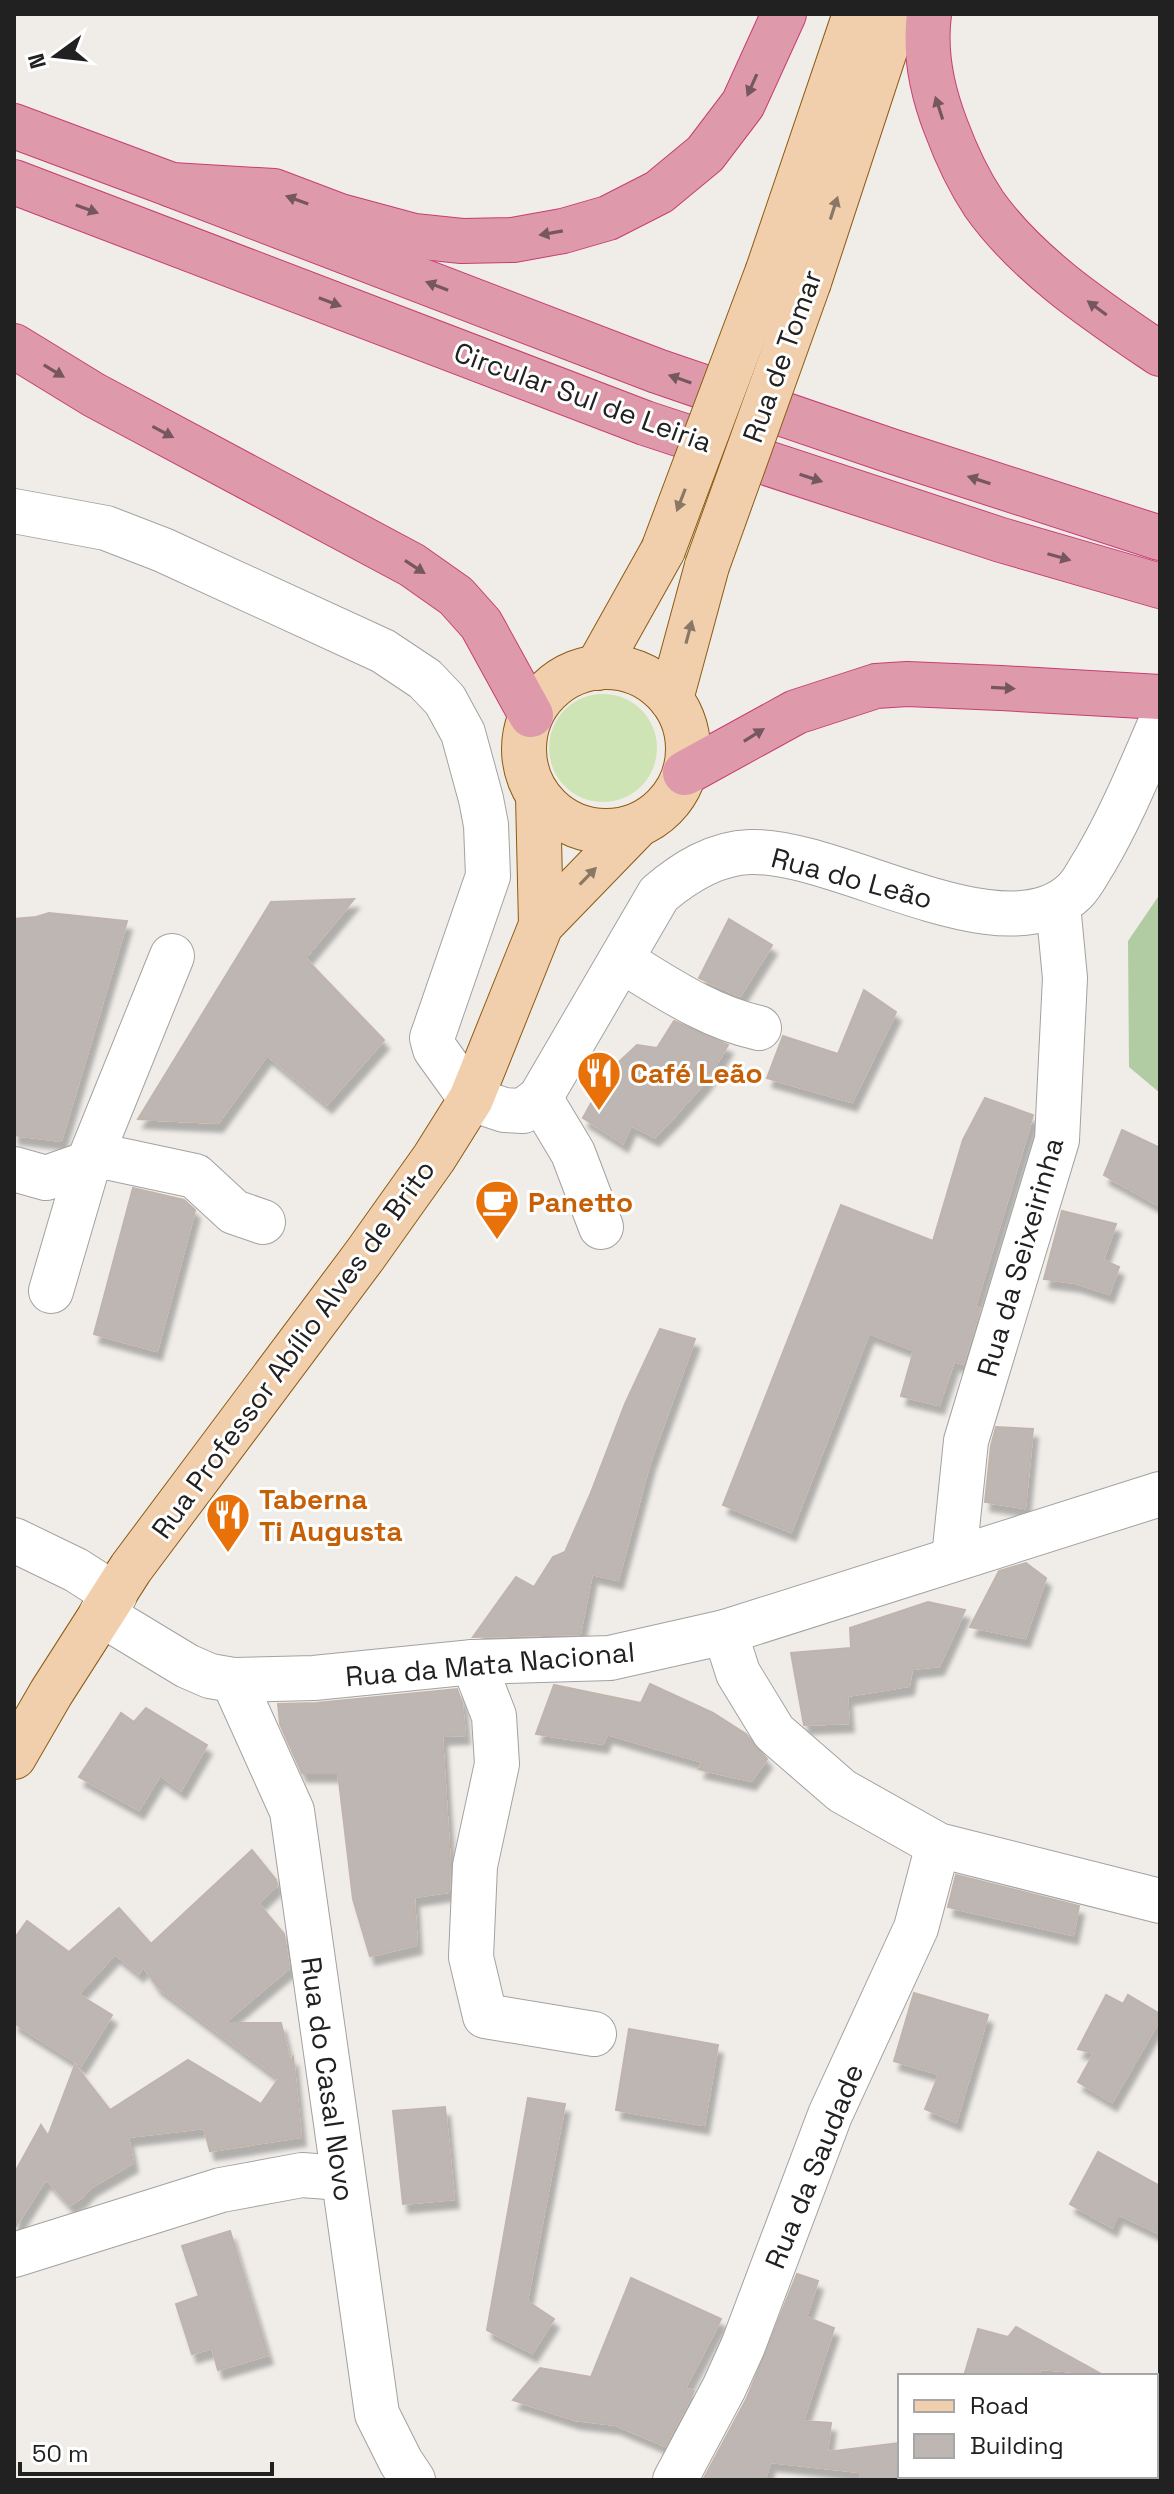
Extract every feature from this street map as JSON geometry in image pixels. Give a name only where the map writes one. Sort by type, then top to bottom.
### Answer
[{"type":"highway","points":[[172,185],[274,191],[340,216],[414,236],[462,241],[513,240],[563,231],[608,218],[659,192],[705,154],[743,104],[784,14]]},
{"type":"highway","points":[[929,14],[928,59],[933,90],[954,149],[985,204],[1007,232],[1053,276],[1160,354]]},
{"type":"highway","name":"Circular Sul de Leiria","points":[[14,126],[657,371],[1160,538]]},
{"type":"highway","name":"Circular Sul de Leiria","points":[[14,182],[645,423],[1001,540],[1160,586]]},
{"type":"highway","points":[[14,346],[94,395],[412,565],[456,596],[481,624],[531,715]]},
{"type":"highway","points":[[685,773],[796,712],[876,686],[970,686],[1160,697]]},
{"type":"main road","name":"Rua de Tomar","points":[[597,668],[663,550],[768,270],[855,14]]},
{"type":"main road","name":"Rua de Tomar","points":[[671,699],[707,566],[809,282],[897,14]]},
{"type":"main road","points":[[597,668],[618,668],[638,673],[656,684],[671,699],[684,722],[689,747],[685,773],[675,795],[658,814],[636,827],[603,831],[571,824],[553,812],[538,796],[526,770],[524,742],[531,715],[540,700],[558,683],[580,671],[597,668]]},
{"type":"main road","name":"Rua Professor Abílio Alves de Brito","points":[[538,796],[541,925]]},
{"type":"main road","name":"Rua Professor Abílio Alves de Brito","points":[[14,1757],[131,1568],[434,1158],[471,1099],[541,925],[636,827]]},
{"type":"street","points":[[14,511],[106,528],[163,550],[383,651],[425,679],[445,700],[463,733],[481,799],[486,825],[488,876],[432,1038],[435,1049],[471,1099],[504,1110],[523,1111],[540,1098],[573,1153],[601,1227]]},
{"type":"street","points":[[1058,905],[1077,889],[1112,832],[1160,724]]},
{"type":"street","name":"Rua do Leão","points":[[540,1098],[659,894],[679,877],[713,860],[750,852],[803,859],[989,913],[1029,914],[1058,905]]},
{"type":"street","name":"Rua da Seixeirinha","points":[[954,1558],[966,1441],[1057,1140],[1065,978],[1058,905]]},
{"type":"street","points":[[51,1291],[89,1161],[172,956]]},
{"type":"street","points":[[621,960],[692,1004],[740,1024],[759,1028]]},
{"type":"street","points":[[14,1169],[46,1178],[106,1157],[195,1176],[234,1212],[263,1222]]},
{"type":"street","name":"Rua da Mata Nacional","points":[[14,1540],[76,1570],[108,1605],[187,1666],[210,1676],[233,1680],[314,1678],[473,1662],[610,1658],[725,1632],[1160,1494]]},
{"type":"street","points":[[725,1632],[738,1673],[774,1732],[842,1791],[938,1845],[1160,1901]]},
{"type":"street","points":[[473,1662],[494,1716],[497,1764],[474,1881],[471,1957],[485,2016],[594,2034]]},
{"type":"street","name":"Rua do Casal Novo","points":[[233,1680],[292,1811],[377,2414],[413,2480]]},
{"type":"street","name":"Rua da Saudade","points":[[675,2480],[743,2346],[830,2115],[916,1928],[938,1845]]},
{"type":"street","points":[[14,2255],[221,2190],[302,2175],[342,2178]]},
{"type":"green space","points":[[603,694],[624,698],[641,710],[653,727],[657,748],[653,769],[641,786],[624,798],[603,802],[582,798],[565,786],[553,769],[549,748],[553,727],[565,710],[582,698]]},
{"type":"green space","points":[[1160,894],[1160,1093],[1129,1067],[1128,941]]},
{"type":"building","points":[[354,899],[305,958],[384,1040],[327,1104],[267,1055],[218,1123],[138,1119],[271,902]]},
{"type":"building","points":[[49,913],[127,921],[61,1141],[14,1135],[14,919]]},
{"type":"building","points":[[729,919],[772,945],[740,996],[699,978]]},
{"type":"building","points":[[864,990],[896,1012],[852,1102],[767,1078],[783,1036],[838,1054]]},
{"type":"building","points":[[674,1021],[728,1045],[706,1081],[674,1117],[654,1137],[631,1125],[623,1143],[583,1118],[608,1072],[637,1045],[657,1048]]},
{"type":"building","points":[[985,1098],[1033,1115],[975,1307],[980,1309],[963,1364],[954,1361],[939,1405],[901,1396],[914,1350],[869,1333],[791,1532],[723,1505],[841,1205],[933,1241],[963,1140]]},
{"type":"building","points":[[1122,1130],[1160,1148],[1160,1206],[1104,1175]]},
{"type":"building","points":[[133,1188],[184,1200],[195,1210],[157,1351],[94,1334]]},
{"type":"building","points":[[1062,1211],[1116,1224],[1103,1260],[1119,1267],[1109,1294],[1076,1283],[1044,1279]]},
{"type":"building","points":[[660,1329],[695,1339],[650,1462],[618,1580],[592,1574],[580,1634],[473,1637],[516,1577],[534,1587],[553,1557],[565,1552],[625,1404]]},
{"type":"building","points":[[996,1427],[1033,1429],[1025,1508],[985,1502]]},
{"type":"building","points":[[1026,1563],[1046,1578],[1025,1638],[970,1627],[999,1571]]},
{"type":"building","points":[[928,1602],[965,1610],[939,1666],[912,1669],[909,1686],[847,1696],[849,1723],[804,1725],[791,1653],[851,1648],[850,1628]]},
{"type":"building","points":[[650,1684],[713,1713],[746,1734],[767,1759],[751,1781],[699,1769],[703,1762],[607,1734],[603,1744],[536,1734],[554,1685],[641,1703]]},
{"type":"building","points":[[457,1689],[462,1703],[465,1735],[442,1736],[449,1892],[414,1897],[417,1945],[370,1956],[353,1899],[338,1773],[302,1773],[280,1724],[278,1704]]},
{"type":"building","points":[[146,1708],[207,1745],[181,1790],[160,1775],[139,1810],[79,1777],[121,1713],[134,1722]]},
{"type":"building","points":[[252,1850],[276,1880],[277,1885],[258,1903],[284,1934],[289,1968],[224,2023],[281,2023],[290,2061],[293,2057],[301,2137],[210,2151],[204,2128],[128,2137],[133,2163],[90,2188],[70,2205],[46,2179],[14,2229],[14,2174],[41,2125],[48,2136],[75,2065],[110,2110],[188,2060],[261,2104],[279,2078],[157,1986],[143,1966],[139,1973],[115,1954],[78,1994],[112,2015],[81,2065],[14,2023],[14,1939],[27,1921],[69,1952],[119,1908],[151,1944]]},
{"type":"building","points":[[956,1875],[1079,1906],[1073,1935],[948,1907]]},
{"type":"building","points":[[914,1993],[988,2015],[956,2122],[925,2109],[939,2074],[894,2061]]},
{"type":"building","points":[[1106,1995],[1123,2004],[1128,1995],[1160,2014],[1112,2102],[1078,2082],[1094,2053],[1078,2049]]},
{"type":"building","points":[[629,2029],[718,2045],[704,2125],[616,2110]]},
{"type":"building","points":[[528,2098],[565,2104],[527,2301],[554,2319],[532,2353],[487,2330]]},
{"type":"building","points":[[445,2107],[454,2199],[403,2204],[393,2111]]},
{"type":"building","points":[[1098,2152],[1160,2186],[1160,2234],[1118,2214],[1112,2227],[1070,2204]]},
{"type":"building","points":[[230,2231],[268,2355],[218,2370],[212,2348],[192,2354],[176,2304],[199,2296],[182,2246]]},
{"type":"building","points":[[797,2274],[818,2281],[806,2317],[834,2328],[803,2421],[831,2423],[827,2452],[898,2443],[897,2480],[861,2480],[860,2472],[770,2462],[765,2480],[703,2480],[747,2398]]},
{"type":"building","points":[[631,2278],[721,2319],[685,2388],[694,2391],[665,2446],[616,2425],[575,2420],[513,2400],[540,2368],[591,2377]]},
{"type":"building","points":[[1016,2327],[1101,2374],[1040,2369],[1039,2374],[965,2374],[978,2329],[1008,2337]]},
{"type":"place","name":"Café Leão","points":[[599,1112]]},
{"type":"place","name":"Panetto","points":[[497,1241]]},
{"type":"place","name":"Taberna Ti Augusta","points":[[228,1554]]}]
